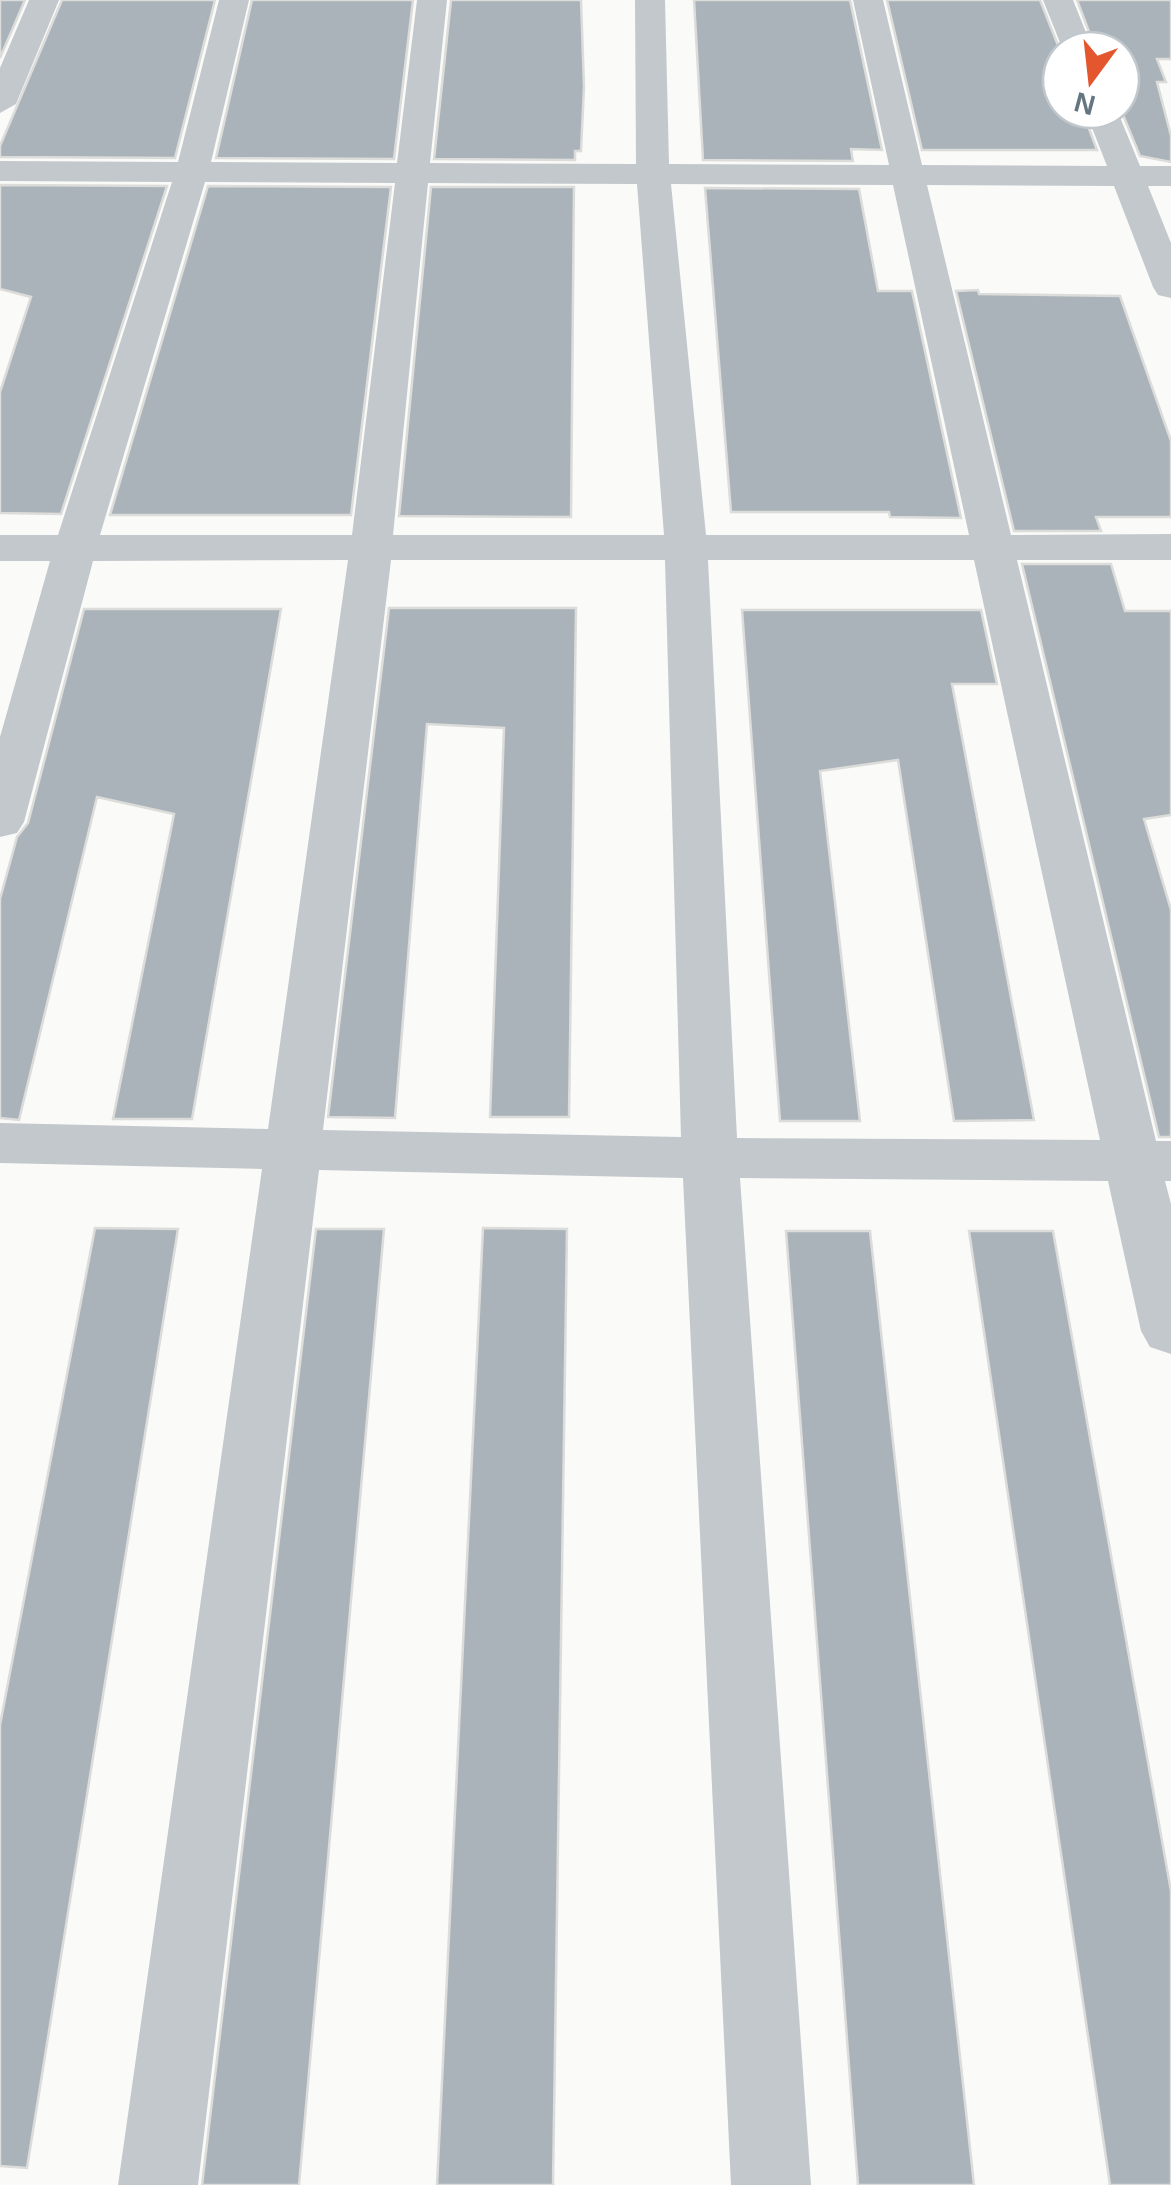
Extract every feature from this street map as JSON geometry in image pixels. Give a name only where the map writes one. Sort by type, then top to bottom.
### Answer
[{"type":"street","points":[[0,104],[44,0]]},
{"type":"street","points":[[0,822],[75,548],[192,171],[234,0]]},
{"type":"street","points":[[158,2185],[371,548],[432,0]]},
{"type":"street","points":[[650,0],[653,174],[686,546],[710,1158],[771,2185]]},
{"type":"street","points":[[868,0],[993,548],[1153,1161],[1171,1331]]},
{"type":"street","points":[[1058,0],[1070,30]]},
{"type":"street","points":[[1109,130],[1171,286]]},
{"type":"street","points":[[0,171],[1171,176]]},
{"type":"street","points":[[0,548],[1171,547]]},
{"type":"street","points":[[0,1143],[294,1146],[710,1158],[1153,1161]]},
{"type":"building","points":[[0,0],[25,0],[0,58]]},
{"type":"building","points":[[62,0],[215,0],[175,158],[0,157],[0,146]]},
{"type":"building","points":[[252,0],[413,0],[394,159],[216,158]]},
{"type":"building","points":[[451,0],[581,0],[584,87],[581,151],[575,151],[575,160],[434,159]]},
{"type":"building","points":[[694,0],[850,0],[882,150],[851,149],[853,161],[703,160]]},
{"type":"building","points":[[887,0],[1040,0],[1052,30],[1041,30],[1041,130],[1090,130],[1097,150],[922,150]]},
{"type":"building","points":[[1077,0],[1171,0],[1171,59],[1157,59],[1166,82],[1157,82],[1171,136],[1171,162],[1140,156],[1129,130],[1141,130],[1141,30],[1088,30]]},
{"type":"building","points":[[0,185],[167,186],[61,514],[0,513],[0,392],[31,297],[0,289]]},
{"type":"building","points":[[208,186],[391,187],[351,515],[110,515]]},
{"type":"building","points":[[431,187],[574,187],[571,517],[399,516]]},
{"type":"building","points":[[705,188],[859,189],[878,291],[912,291],[961,518],[890,517],[889,512],[731,512]]},
{"type":"building","points":[[978,290],[979,294],[1120,296],[1171,441],[1171,517],[1096,517],[1101,531],[1014,531],[956,291]]},
{"type":"building","points":[[1022,564],[1111,564],[1125,611],[1171,611],[1171,815],[1144,819],[1171,910],[1171,1137],[1159,1137]]},
{"type":"building","points":[[389,608],[576,608],[569,1117],[490,1117],[504,728],[427,724],[395,1118],[328,1117]]},
{"type":"building","points":[[84,609],[281,609],[192,1119],[113,1119],[174,814],[97,797],[19,1120],[0,1118],[0,899],[17,837],[28,823]]},
{"type":"building","points":[[742,610],[981,610],[997,684],[952,684],[1034,1120],[954,1121],[898,760],[820,771],[860,1121],[780,1121]]},
{"type":"building","points":[[95,1228],[178,1229],[27,2168],[0,2166],[0,1725]]},
{"type":"building","points":[[483,1228],[567,1229],[553,2185],[437,2185]]},
{"type":"building","points":[[316,1229],[384,1229],[299,2185],[202,2185]]},
{"type":"building","points":[[786,1231],[870,1231],[974,2185],[858,2185]]},
{"type":"building","points":[[969,1231],[1053,1231],[1171,1891],[1171,2185],[1110,2185]]}]
